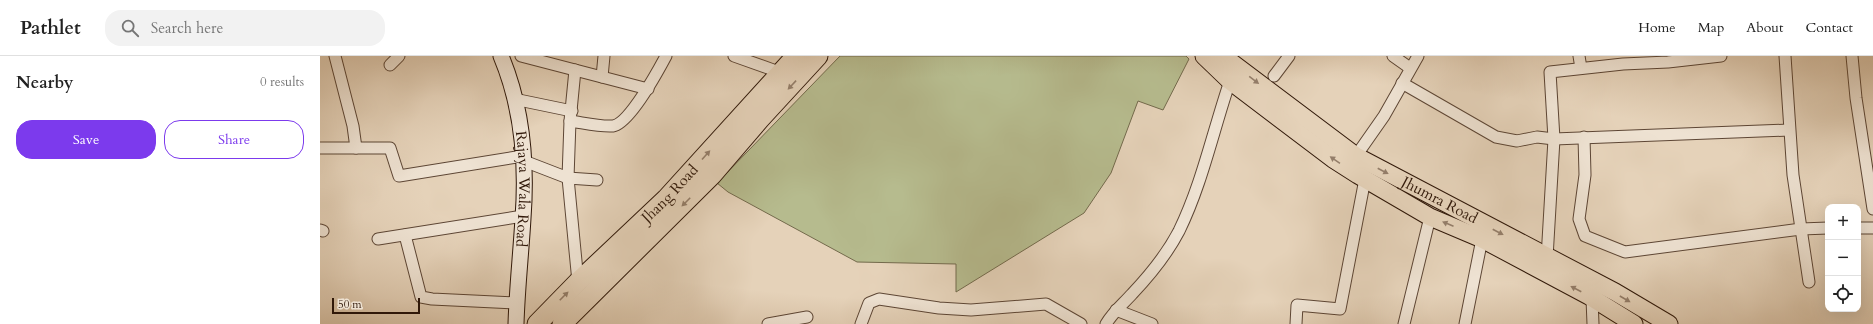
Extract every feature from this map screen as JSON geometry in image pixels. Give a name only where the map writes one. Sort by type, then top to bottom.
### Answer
[{"type":"highway","name":"Jhang Road","points":[[562,324],[712,175],[754,114],[779,72],[796,56]]},
{"type":"highway","name":"Jhang Road","points":[[537,324],[578,282],[754,114],[818,56]]},
{"type":"main road","name":"Jhumra Road","points":[[1204,56],[1230,81],[1333,159],[1430,217],[1669,324]]},
{"type":"main road","name":"Jhumra Road","points":[[1223,56],[1356,156],[1547,258],[1596,292],[1634,324]]},
{"type":"street","points":[[335,56],[353,126],[356,148]]},
{"type":"street","points":[[390,65],[399,56]]},
{"type":"street","name":"Rajaya Wala Road","points":[[501,56],[507,70],[514,99],[523,158],[523,216],[516,324]]},
{"type":"street","points":[[521,56],[648,89]]},
{"type":"street","points":[[602,76],[604,56]]},
{"type":"street","points":[[514,99],[571,116],[614,126],[624,121],[648,89],[666,56]]},
{"type":"street","points":[[734,56],[779,72]]},
{"type":"street","points":[[1274,76],[1289,56]]},
{"type":"street","points":[[1393,56],[1410,68]]},
{"type":"street","points":[[1356,156],[1384,116],[1418,56]]},
{"type":"street","points":[[1578,56],[1581,68]]},
{"type":"street","points":[[1547,258],[1554,139],[1550,72],[1623,60],[1721,56]]},
{"type":"street","points":[[1785,56],[1793,175],[1809,282]]},
{"type":"street","points":[[1852,56],[1856,98],[1873,209]]},
{"type":"street","points":[[575,70],[568,178],[578,282]]},
{"type":"street","points":[[1106,324],[1116,310],[1158,265],[1178,231],[1198,185],[1217,119],[1230,81]]},
{"type":"street","points":[[1402,83],[1496,137],[1517,140],[1537,137],[1554,139],[1789,130]]},
{"type":"street","points":[[1584,137],[1585,175],[1579,219],[1585,236],[1606,245],[1626,252],[1800,229],[1825,228]]},
{"type":"street","points":[[320,148],[390,148],[399,176],[523,158],[568,178],[597,180]]},
{"type":"street","points":[[1296,324],[1297,305],[1340,309],[1365,179]]},
{"type":"street","points":[[378,239],[523,216]]},
{"type":"street","points":[[1404,324],[1430,217]]},
{"type":"street","points":[[1861,228],[1873,228]]},
{"type":"street","points":[[405,235],[421,297],[432,299],[517,303]]},
{"type":"street","points":[[1465,324],[1482,239]]},
{"type":"street","points":[[1594,324],[1596,292]]},
{"type":"street","points":[[861,324],[869,303],[879,299],[939,308],[970,310],[1046,304],[1082,324]]},
{"type":"street","points":[[1116,310],[1152,324]]},
{"type":"street","points":[[768,324],[807,317]]},
{"type":"green space","points":[[840,56],[1186,56],[1189,59],[1163,110],[1138,101],[1111,173],[1084,213],[956,292],[956,264],[857,262],[728,192],[717,183]]}]
